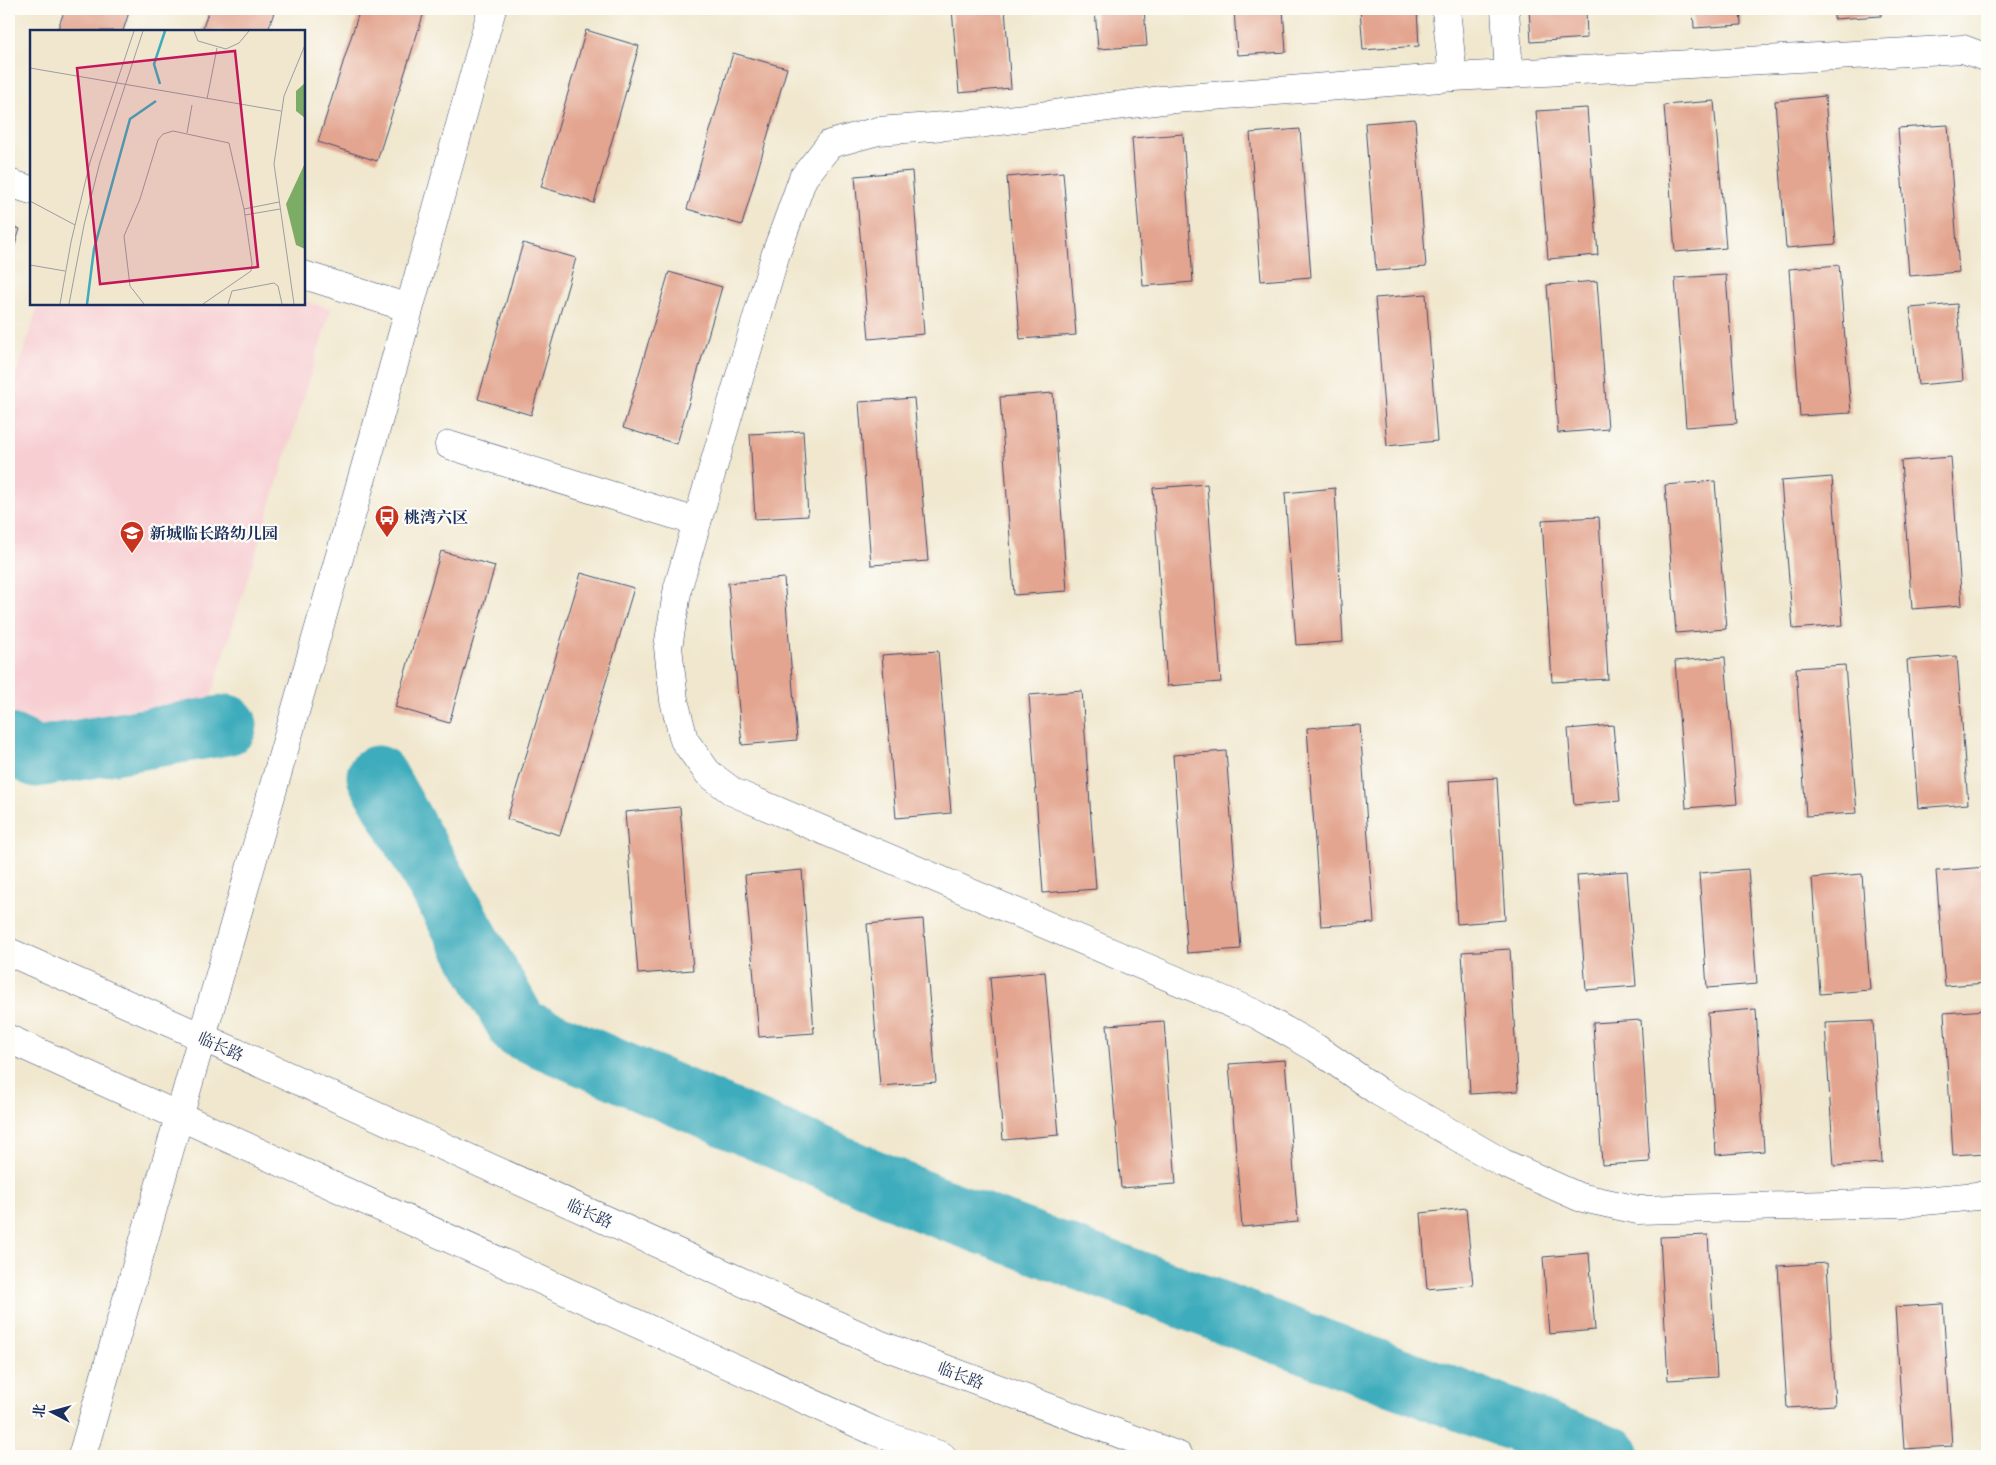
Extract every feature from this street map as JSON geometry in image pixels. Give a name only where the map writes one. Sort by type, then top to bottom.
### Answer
[{"type":"street","points":[[82,1456],[180,1117],[492,9]]},
{"type":"street","points":[[1446,9],[1453,77]]},
{"type":"street","points":[[1505,9],[1509,74]]},
{"type":"street","points":[[1987,58],[1962,49],[1453,77],[1162,100],[985,123],[878,131],[830,144],[803,178],[776,256],[678,587],[668,647],[674,700],[684,740],[708,773],[733,792],[1256,1014],[1316,1048],[1379,1092],[1503,1163],[1579,1197],[1638,1210],[1903,1203],[1987,1195]]},
{"type":"street","points":[[9,183],[30,190]]},
{"type":"street","points":[[305,276],[409,308]]},
{"type":"street","points":[[449,445],[698,522]]},
{"type":"street","name":"临长路","points":[[9,952],[202,1037],[879,1344],[1178,1456]]},
{"type":"street","points":[[9,1038],[874,1431],[942,1456]]},
{"type":"shaded area","name":"新城临长路幼儿园","points":[[305,301],[331,309],[207,710],[45,740],[9,725],[9,399],[38,305],[305,305]]},
{"type":"building","points":[[65,9],[130,9],[123,30],[57,30]]},
{"type":"building","points":[[209,9],[275,9],[268,30],[202,30]]},
{"type":"building","points":[[360,9],[425,9],[377,161],[318,142]]},
{"type":"building","points":[[782,9],[802,9],[800,15]]},
{"type":"building","points":[[952,9],[1005,9],[1011,88],[959,93]]},
{"type":"building","points":[[1095,9],[1144,9],[1147,46],[1098,49]]},
{"type":"building","points":[[1234,9],[1283,9],[1286,52],[1237,55]]},
{"type":"building","points":[[1360,9],[1417,9],[1419,46],[1363,50]]},
{"type":"building","points":[[1529,9],[1586,9],[1587,38],[1531,42]]},
{"type":"building","points":[[1693,9],[1740,9],[1741,25],[1694,28]]},
{"type":"building","points":[[1834,9],[1881,9],[1881,16],[1834,19]]},
{"type":"building","points":[[1973,9],[1987,9],[1987,11],[1973,12]]},
{"type":"building","points":[[586,30],[639,46],[594,203],[541,187]]},
{"type":"building","points":[[733,53],[787,68],[742,225],[687,209]]},
{"type":"building","points":[[1825,96],[1836,244],[1786,248],[1775,101]]},
{"type":"building","points":[[1714,101],[1726,248],[1675,252],[1664,105]]},
{"type":"building","points":[[1587,108],[1598,255],[1548,259],[1536,111]]},
{"type":"building","points":[[1415,119],[1426,267],[1376,271],[1365,123]]},
{"type":"building","points":[[1948,125],[1959,272],[1909,276],[1898,128]]},
{"type":"building","points":[[1300,129],[1311,277],[1261,281],[1250,133]]},
{"type":"building","points":[[1183,134],[1193,282],[1143,286],[1132,138]]},
{"type":"building","points":[[912,171],[924,334],[869,339],[855,176]]},
{"type":"building","points":[[1063,172],[1076,335],[1020,339],[1007,177]]},
{"type":"building","points":[[9,225],[20,229],[9,264]]},
{"type":"building","points":[[523,243],[576,258],[531,415],[478,399]]},
{"type":"building","points":[[1839,265],[1851,413],[1800,416],[1789,269]]},
{"type":"building","points":[[669,272],[722,287],[677,444],[623,428]]},
{"type":"building","points":[[1726,275],[1737,423],[1686,427],[1675,278]]},
{"type":"building","points":[[1597,281],[1608,429],[1558,433],[1547,285]]},
{"type":"building","points":[[1426,294],[1437,441],[1387,446],[1375,298]]},
{"type":"building","points":[[1957,304],[1963,381],[1918,385],[1910,308]]},
{"type":"building","points":[[1053,393],[1067,591],[1014,595],[1000,397]]},
{"type":"building","points":[[914,398],[928,561],[871,565],[859,402]]},
{"type":"building","points":[[803,431],[808,516],[755,519],[750,434]]},
{"type":"building","points":[[1951,457],[1962,605],[1912,609],[1901,461]]},
{"type":"building","points":[[1832,477],[1843,625],[1793,629],[1781,481]]},
{"type":"building","points":[[1715,481],[1726,629],[1676,633],[1665,485]]},
{"type":"building","points":[[1207,484],[1221,682],[1167,686],[1153,488]]},
{"type":"building","points":[[1335,488],[1343,642],[1296,645],[1285,493]]},
{"type":"building","points":[[1599,517],[1608,679],[1552,682],[1542,520]]},
{"type":"building","points":[[441,551],[495,566],[449,723],[395,707]]},
{"type":"building","points":[[581,573],[634,588],[560,835],[507,819]]},
{"type":"building","points":[[784,578],[797,740],[742,745],[728,583]]},
{"type":"building","points":[[938,651],[951,813],[896,818],[882,655]]},
{"type":"building","points":[[1957,656],[1968,804],[1918,808],[1907,660]]},
{"type":"building","points":[[1725,657],[1737,804],[1686,808],[1675,661]]},
{"type":"building","points":[[1845,665],[1857,813],[1806,816],[1796,668]]},
{"type":"building","points":[[1082,691],[1096,889],[1043,893],[1029,695]]},
{"type":"building","points":[[1360,725],[1374,923],[1321,926],[1307,728]]},
{"type":"building","points":[[1613,725],[1620,801],[1574,805],[1568,729]]},
{"type":"building","points":[[1226,751],[1241,949],[1187,953],[1173,755]]},
{"type":"building","points":[[1497,778],[1505,920],[1457,924],[1449,781]]},
{"type":"building","points":[[680,807],[693,970],[638,974],[625,812]]},
{"type":"building","points":[[1986,867],[1987,983],[1945,986],[1936,871]]},
{"type":"building","points":[[1748,869],[1757,984],[1707,988],[1699,873]]},
{"type":"building","points":[[802,870],[814,1033],[759,1037],[745,875]]},
{"type":"building","points":[[1627,871],[1636,986],[1586,990],[1577,875]]},
{"type":"building","points":[[1862,874],[1870,990],[1820,994],[1812,878]]},
{"type":"building","points":[[923,919],[936,1082],[880,1086],[867,924]]},
{"type":"building","points":[[1510,949],[1518,1091],[1470,1094],[1462,952]]},
{"type":"building","points":[[1045,972],[1059,1135],[1003,1140],[990,977]]},
{"type":"building","points":[[1756,1009],[1764,1151],[1716,1155],[1708,1013]]},
{"type":"building","points":[[1987,1010],[1987,1153],[1953,1155],[1944,1013]]},
{"type":"building","points":[[1641,1020],[1650,1162],[1602,1165],[1593,1023]]},
{"type":"building","points":[[1164,1021],[1176,1184],[1121,1188],[1107,1025]]},
{"type":"building","points":[[1873,1021],[1882,1163],[1834,1166],[1825,1023]]},
{"type":"building","points":[[1285,1060],[1298,1222],[1242,1227],[1229,1064]]},
{"type":"building","points":[[1466,1208],[1473,1285],[1427,1289],[1421,1213]]},
{"type":"building","points":[[1708,1235],[1717,1377],[1668,1380],[1660,1237]]},
{"type":"building","points":[[1589,1253],[1595,1330],[1549,1334],[1543,1257]]},
{"type":"building","points":[[1827,1263],[1835,1405],[1787,1408],[1778,1266]]},
{"type":"building","points":[[1943,1304],[1952,1446],[1904,1449],[1895,1307]]},
{"type":"waterway","points":[[9,744],[37,757],[227,725]]},
{"type":"waterway","points":[[377,776],[519,1028],[929,1204],[1610,1456]]},
{"type":"place","name":"桃湾六区","points":[[387,538]]},
{"type":"place","name":"新城临长路幼儿园","points":[[132,554]]}]
